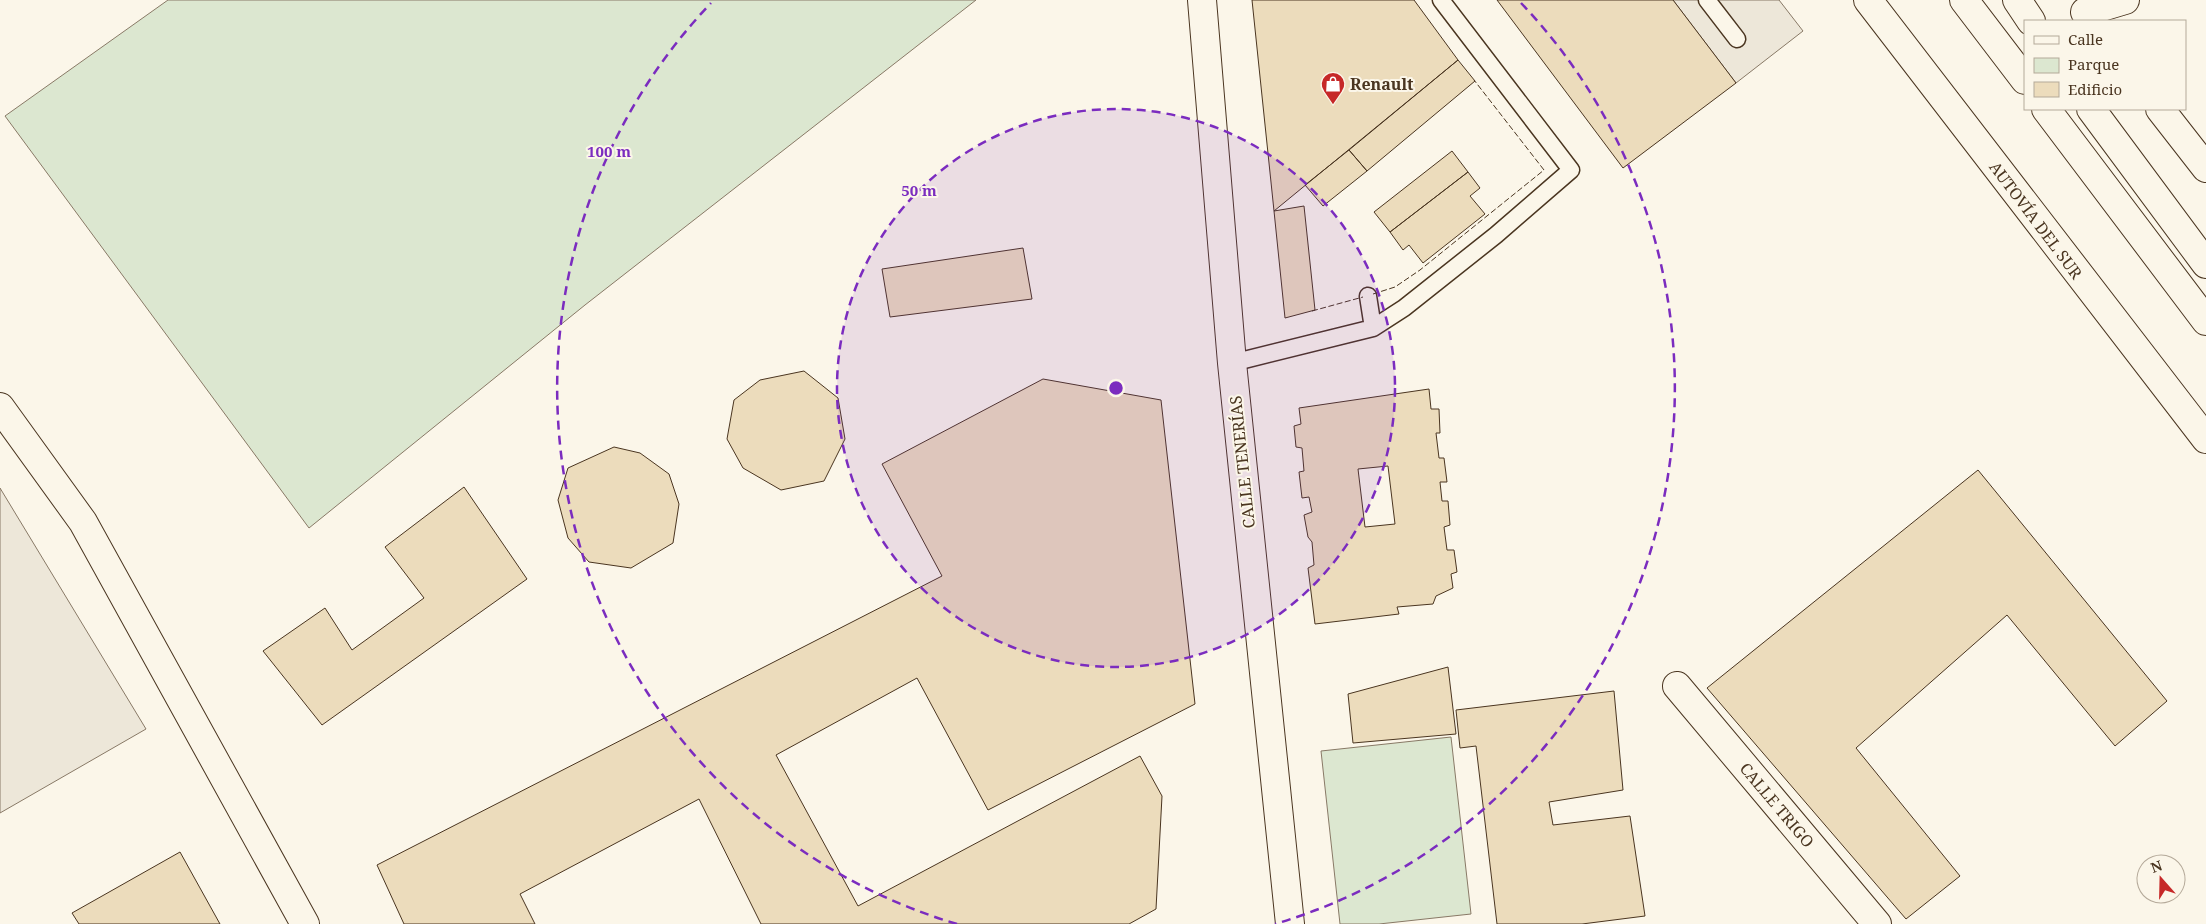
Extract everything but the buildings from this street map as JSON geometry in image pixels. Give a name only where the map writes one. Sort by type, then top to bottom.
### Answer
[{"type":"main road","name":"CALLE TENERÍAS","points":[[1202,0],[1232,363],[1290,924]]},
{"type":"main road","name":"AUTOVÍA DEL SUR","points":[[1868,0],[2206,440]]},
{"type":"main road","points":[[1964,0],[2024,79]]},
{"type":"main road","points":[[2017,0],[2030,20]]},
{"type":"main road","points":[[2084,11],[2125,0]]},
{"type":"main road","points":[[2047,110],[2206,320]]},
{"type":"main road","points":[[2092,110],[2206,264]]},
{"type":"main road","points":[[2161,110],[2206,168]]},
{"type":"main road","points":[[0,407],[83,522],[305,924]]},
{"type":"main road","name":"CALLE TRIGO","points":[[1677,686],[1878,924]]},
{"type":"lane","points":[[1232,363],[1373,328],[1404,308],[1481,247],[1571,170],[1441,0]]},
{"type":"lane","points":[[1707,0],[1737,39]]},
{"type":"lane","points":[[1368,296],[1373,328]]},
{"type":"green space","points":[[168,0],[976,0],[585,305],[309,528],[5,116]]},
{"type":"green space","points":[[1451,737],[1471,914],[1379,924],[1340,924],[1321,751]]},
{"type":"shaded area","points":[[1673,0],[1779,0],[1803,31],[1736,83]]},
{"type":"shaded area","points":[[0,488],[146,729],[0,813]]},
{"type":"fence","points":[[1373,294],[1395,287],[1420,270],[1544,170],[1474,80]]},
{"type":"fence","points":[[1312,311],[1363,297]]},
{"type":"place","name":"Renault","points":[[1333,105]]}]
